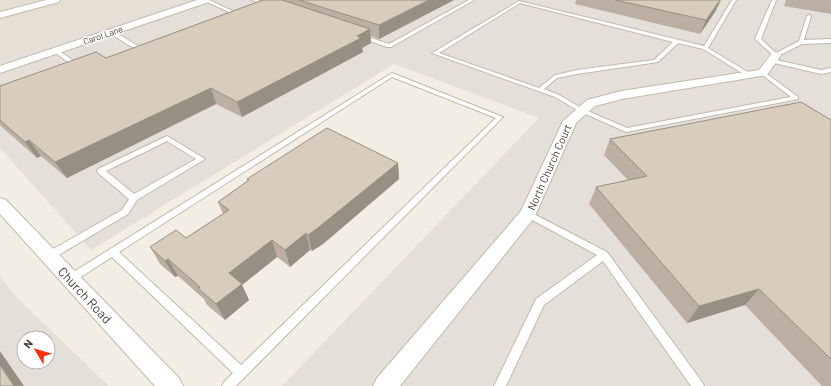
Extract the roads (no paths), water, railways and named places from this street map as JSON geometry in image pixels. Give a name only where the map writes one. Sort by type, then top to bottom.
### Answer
[{"type":"street","points":[[0,16],[56,0]]},
{"type":"street","name":"Carol Lane","points":[[0,70],[205,0]]},
{"type":"street","name":"North Church Court","points":[[385,386],[528,214],[570,120],[581,110],[591,104],[621,95],[765,66]]},
{"type":"street","name":"Church Road","points":[[0,204],[171,386]]},
{"type":"lane","points":[[205,0],[235,13],[220,19]]},
{"type":"lane","points":[[254,0],[277,8]]},
{"type":"lane","points":[[359,36],[389,46],[472,0]]},
{"type":"lane","points":[[705,48],[734,0]]},
{"type":"lane","points":[[774,0],[758,39],[765,66],[796,98],[626,130],[581,110],[557,96],[435,53],[519,2],[705,48],[765,66],[821,72],[831,70]]},
{"type":"lane","points":[[801,42],[809,16]]},
{"type":"lane","points":[[111,32],[139,49],[154,43]]},
{"type":"lane","points":[[540,90],[555,77],[577,72],[656,61],[677,41]]},
{"type":"lane","points":[[765,66],[801,42],[831,41]]},
{"type":"lane","points":[[56,51],[75,64],[67,67]]},
{"type":"lane","points":[[70,279],[392,75],[500,117],[228,386]]},
{"type":"lane","points":[[49,256],[125,212],[134,198],[201,159],[167,138],[101,172],[134,198]]},
{"type":"lane","points":[[528,214],[604,255],[698,386]]},
{"type":"lane","points":[[113,252],[241,373]]},
{"type":"lane","points":[[500,386],[540,302],[604,255]]}]
